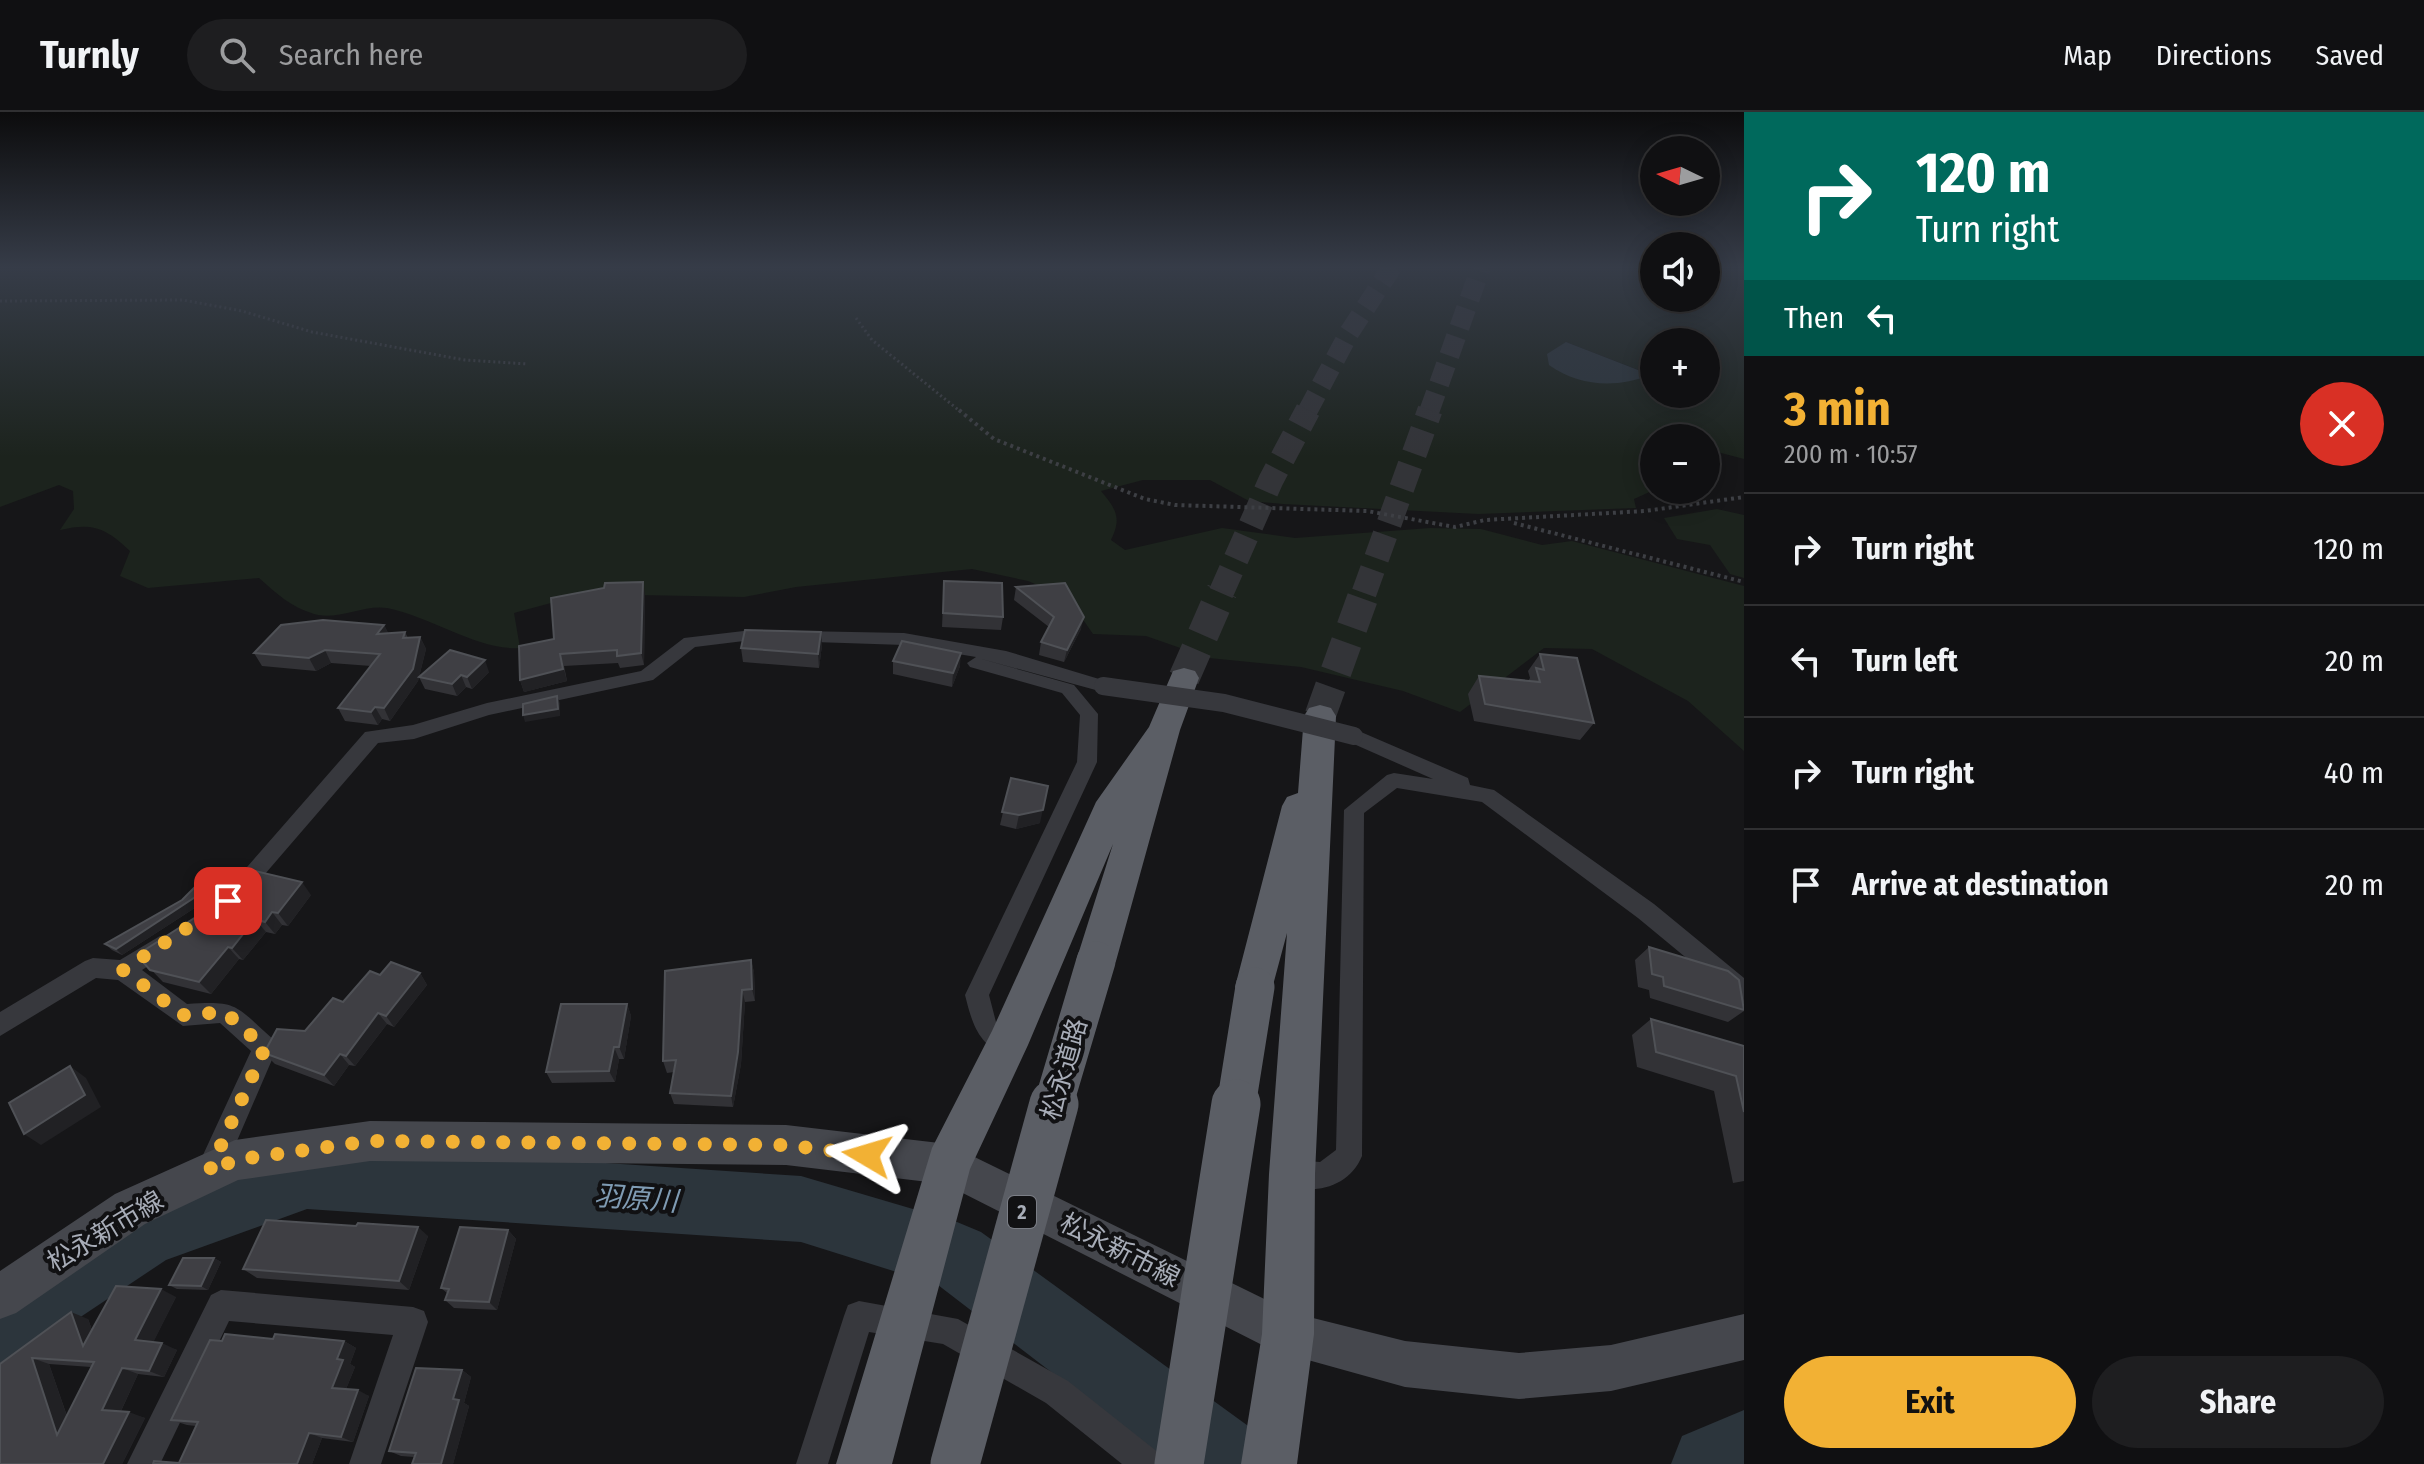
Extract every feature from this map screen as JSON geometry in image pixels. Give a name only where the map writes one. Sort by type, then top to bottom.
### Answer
[{"type":"highway","name":"松永道路","points":[[955,1464],[1012,1247],[1164,730],[1184,678]]},
{"type":"highway","points":[[1179,1464],[1255,987],[1337,726]]},
{"type":"highway","points":[[1269,1464],[1287,1335],[1292,1174],[1337,726]]},
{"type":"highway","points":[[864,1464],[948,1164],[1007,1045],[1113,802],[1164,730]]},
{"type":"main road","name":"松永新市線","points":[[0,1297],[130,1209],[235,1160],[370,1141],[786,1145],[948,1164],[1287,1335],[1405,1364],[1519,1376],[1611,1368],[1744,1337]]},
{"type":"street","points":[[228,901],[372,737],[414,732],[487,709],[647,676],[690,642],[752,635],[904,639],[955,652],[1068,689],[1089,714],[1087,762],[977,995],[986,1028],[1007,1045]]},
{"type":"street","points":[[955,652],[1006,657],[1103,686],[1224,703],[1337,726],[1487,795],[1646,911],[1744,992]]},
{"type":"street","points":[[1292,1174],[1324,1176],[1349,1156],[1354,810],[1394,780],[1487,795]]},
{"type":"street","points":[[123,970],[175,936]]},
{"type":"street","points":[[0,1025],[93,968],[123,970],[183,1015],[225,1012],[265,1048],[209,1172]]},
{"type":"street","points":[[143,1464],[221,1305],[413,1322],[365,1464]]},
{"type":"street","points":[[812,1464],[859,1316],[947,1330],[1057,1392],[1148,1464]]},
{"type":"path","points":[[306,330],[465,360],[528,364]]},
{"type":"path","points":[[865,330],[872,340],[994,439],[1145,499],[1175,505],[1367,511],[1455,527],[1485,520],[1509,521],[1660,509],[1744,497]]},
{"type":"path","points":[[1509,521],[1744,582]]},
{"type":"shaded area","points":[[0,330],[1640,330],[1640,371],[1566,342],[1611,383],[1640,376],[1640,408],[1720,408],[1720,330],[1744,330],[1744,459],[1720,453],[1720,424],[1640,424],[1640,496],[1634,499],[1636,508],[1478,514],[1283,504],[1249,501],[1210,480],[1143,480],[1101,491],[1116,514],[1111,540],[1125,550],[1222,528],[1295,538],[1430,528],[1481,529],[1542,545],[1572,541],[1744,586],[1744,751],[1688,701],[1592,649],[1544,648],[1460,712],[1403,691],[1301,667],[1209,658],[1146,636],[1093,634],[1068,598],[1028,581],[972,569],[796,587],[744,597],[584,594],[514,613],[520,648],[504,648],[387,608],[323,616],[314,614],[291,604],[259,578],[148,588],[120,576],[130,551],[114,537],[90,527],[60,530],[74,509],[73,491],[59,485],[0,507]]},
{"type":"shaded area","points":[[1566,342],[1640,371],[1640,378],[1598,383],[1573,378],[1549,365],[1547,354]]},
{"type":"shaded area","points":[[1717,509],[1744,515],[1744,578],[1730,574],[1710,545],[1677,539],[1664,518]]},
{"type":"building","points":[[944,581],[1002,583],[1003,617],[943,613]]},
{"type":"building","points":[[643,582],[641,653],[617,656],[617,650],[560,654],[563,669],[520,680],[519,646],[554,639],[551,598],[604,588],[605,583]]},
{"type":"building","points":[[1065,583],[1084,617],[1067,650],[1041,642],[1054,617],[1016,587]]},
{"type":"building","points":[[323,620],[384,625],[377,634],[405,632],[403,638],[420,637],[413,669],[384,708],[375,707],[371,712],[338,708],[380,654],[325,650],[309,658],[254,653],[281,625]]},
{"type":"building","points":[[745,630],[821,632],[818,654],[741,648]]},
{"type":"building","points":[[902,641],[961,653],[953,673],[893,661]]},
{"type":"building","points":[[450,650],[485,660],[467,677],[461,675],[452,684],[419,677]]},
{"type":"building","points":[[1540,654],[1577,658],[1594,723],[1485,704],[1479,676],[1540,682],[1536,668],[1544,670]]},
{"type":"building","points":[[557,696],[558,709],[523,715],[523,704]]},
{"type":"building","points":[[1011,778],[1048,786],[1043,810],[1019,815],[1002,812]]},
{"type":"building","points":[[213,869],[225,873],[212,886],[116,949],[105,944],[182,900]]},
{"type":"building","points":[[251,870],[302,882],[278,913],[272,912],[265,922],[255,919],[199,982],[150,970],[137,955],[227,897]]},
{"type":"building","points":[[1649,947],[1728,971],[1739,980],[1744,1010],[1664,986],[1663,977],[1652,974]]},
{"type":"building","points":[[751,960],[752,989],[742,990],[738,1052],[731,1096],[670,1093],[676,1060],[663,1061],[665,971]]},
{"type":"building","points":[[391,962],[420,973],[386,1016],[378,1013],[346,1056],[340,1054],[324,1075],[264,1053],[277,1029],[305,1031],[333,998],[343,1002],[370,971],[380,975]]},
{"type":"building","points":[[561,1004],[627,1004],[619,1047],[614,1047],[609,1071],[546,1072]]},
{"type":"building","points":[[1651,1019],[1744,1046],[1744,1112],[1736,1076],[1656,1052]]},
{"type":"building","points":[[70,1066],[85,1095],[24,1134],[9,1103]]},
{"type":"building","points":[[266,1220],[418,1227],[399,1281],[243,1269]]},
{"type":"building","points":[[460,1227],[508,1230],[489,1302],[445,1300],[449,1289],[441,1288]]},
{"type":"building","points":[[183,1258],[214,1258],[201,1286],[169,1285]]},
{"type":"building","points":[[116,1286],[161,1289],[135,1340],[162,1343],[149,1371],[122,1368],[102,1410],[129,1412],[103,1464],[0,1464],[0,1364],[71,1312],[83,1346]],"holes":[[[32,1358],[94,1362],[57,1435]]]},
{"type":"building","points":[[225,1334],[273,1339],[275,1334],[344,1341],[337,1359],[343,1360],[332,1388],[358,1390],[341,1437],[309,1433],[297,1464],[153,1464],[154,1461],[179,1463],[198,1422],[171,1420],[210,1340],[222,1341]]},
{"type":"building","points":[[416,1368],[462,1370],[453,1399],[459,1400],[441,1464],[412,1464],[416,1453],[389,1451]]},
{"type":"waterway","name":"羽原川","points":[[0,1329],[146,1233],[307,1176],[801,1209],[957,1256],[1234,1464]]},
{"type":"waterway","name":"羽原川","points":[[1710,1464],[1744,1449]]},
{"type":"tunnel","points":[[1307,412],[1351,330]]},
{"type":"tunnel","points":[[1429,412],[1458,330]]},
{"type":"tunnel","points":[[1221,593],[1271,480],[1308,410]]},
{"type":"tunnel","points":[[1364,593],[1430,410]]},
{"type":"tunnel","points":[[1184,678],[1222,591]]},
{"type":"tunnel","points":[[1320,716],[1365,591]]},
{"type":"route","points":[[228,901],[123,970],[183,1015],[225,1012],[265,1048],[209,1172],[235,1160],[370,1141],[524,1145],[786,1145],[867,1155]]}]
